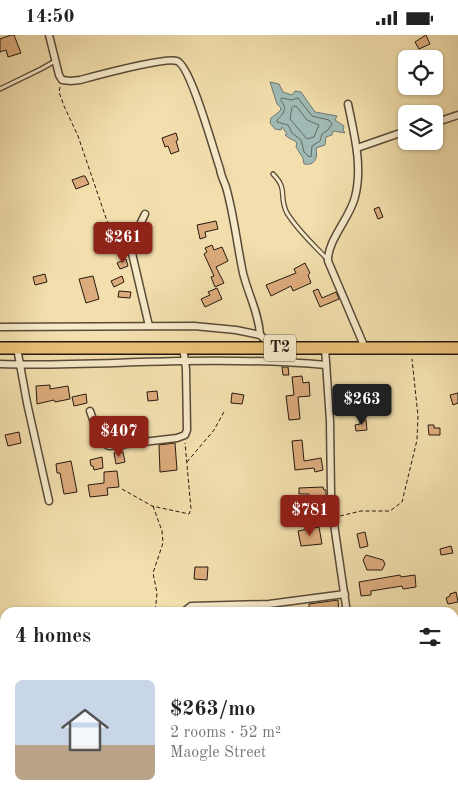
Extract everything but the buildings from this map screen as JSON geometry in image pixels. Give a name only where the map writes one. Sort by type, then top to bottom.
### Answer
[{"type":"highway","name":"T2","points":[[0,347],[458,348]]},
{"type":"street","points":[[50,35],[55,60],[62,80],[80,81],[151,63],[171,60],[178,61],[182,65],[209,133],[226,186],[238,248],[259,323],[260,335]]},
{"type":"street","points":[[348,104],[357,148],[358,176],[355,196],[343,225],[333,241],[328,254],[328,261],[366,348]]},
{"type":"street","points":[[443,120],[458,115]]},
{"type":"street","points":[[357,148],[398,134]]},
{"type":"street","points":[[145,214],[132,241],[132,255],[149,327]]},
{"type":"street","points":[[0,327],[194,326],[236,330],[260,335],[275,348]]},
{"type":"street","points":[[90,411],[101,442],[109,446],[177,438],[185,435],[187,425],[184,347]]},
{"type":"street","points":[[17,348],[49,501]]},
{"type":"street","points":[[325,348],[330,421],[331,494],[346,607]]},
{"type":"street","points":[[0,364],[59,365],[185,361],[280,361],[326,365]]},
{"type":"street","points":[[191,607],[270,604],[345,594]]},
{"type":"lane","points":[[0,89],[55,60]]},
{"type":"lane","points":[[273,175],[281,182],[284,205],[292,221],[328,261]]},
{"type":"path","points":[[62,80],[59,92],[84,152],[107,221],[119,240],[132,255]]},
{"type":"path","points":[[333,518],[361,511],[390,511],[402,502],[417,440],[418,416],[411,348]]},
{"type":"path","points":[[187,463],[214,430],[225,411]]},
{"type":"path","points":[[122,489],[152,505],[189,515],[191,509],[185,435]]},
{"type":"path","points":[[152,505],[162,531],[163,543],[153,573],[156,593],[155,607]]},
{"type":"water","points":[[270,82],[279,84],[283,92],[292,95],[295,91],[301,92],[315,112],[337,116],[335,120],[344,126],[343,130],[345,133],[333,131],[332,135],[326,137],[325,145],[316,148],[317,155],[315,161],[311,164],[304,164],[303,158],[296,147],[297,143],[285,135],[287,134],[282,127],[281,130],[275,129],[270,123],[271,118],[281,108],[277,104]]}]
